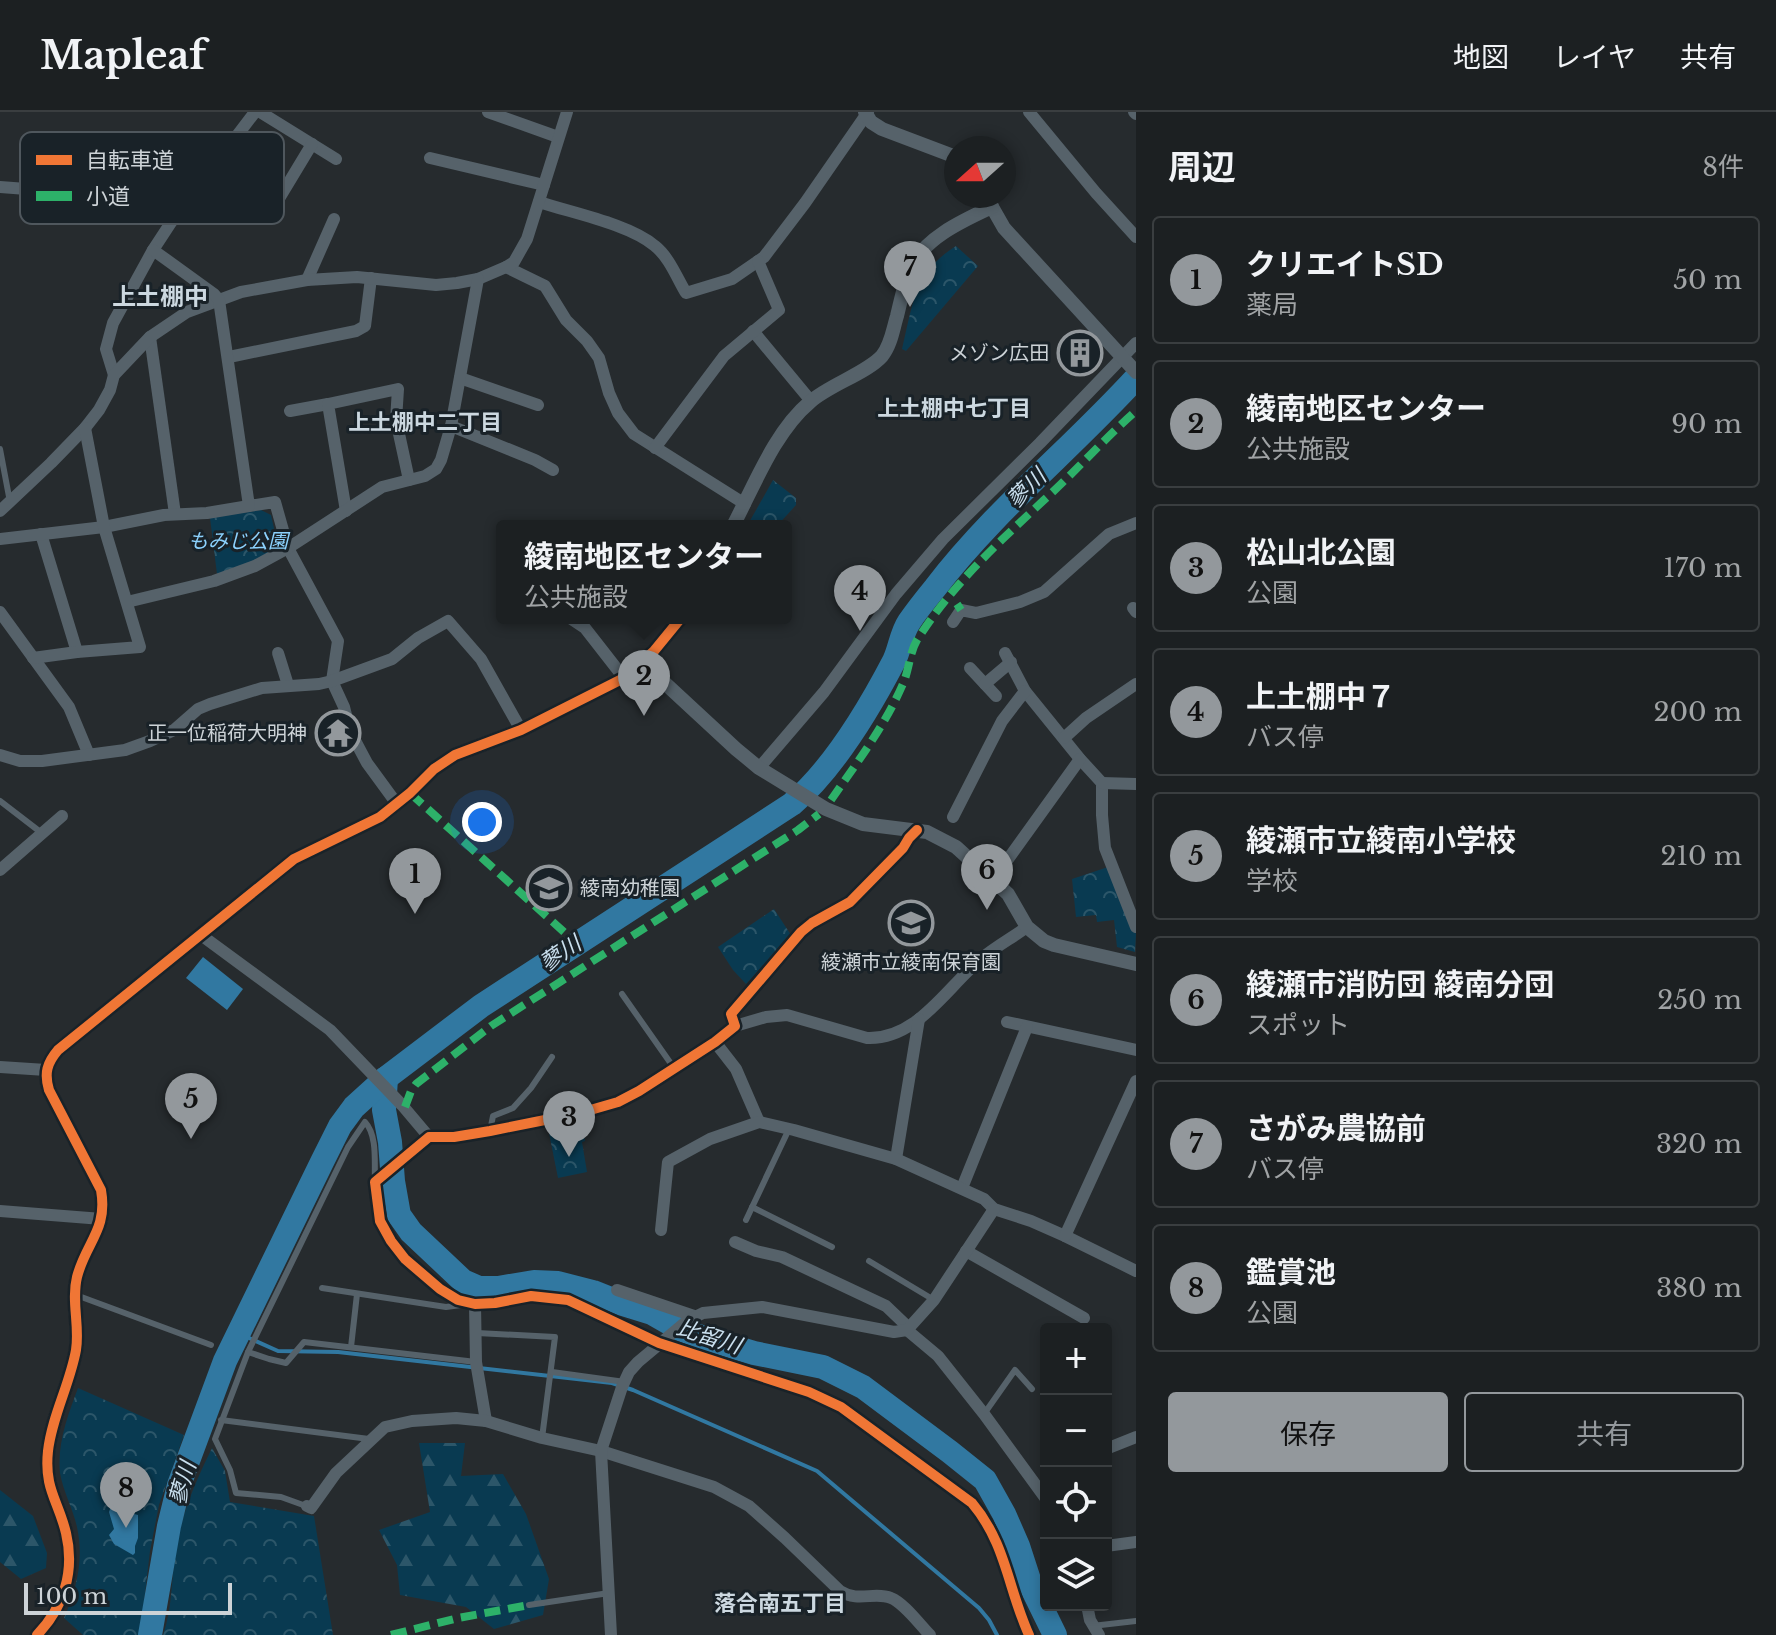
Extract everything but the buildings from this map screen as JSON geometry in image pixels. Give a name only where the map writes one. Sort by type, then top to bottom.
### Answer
[{"type":"street","points":[[241,132],[257,112],[336,159]]},
{"type":"street","points":[[488,112],[558,137]]},
{"type":"street","points":[[5,506],[85,428],[110,390],[114,375],[150,337],[187,312],[241,292],[307,280],[357,277],[436,285],[478,279],[514,262],[527,239],[567,112]]},
{"type":"street","points":[[539,202],[645,239],[664,255],[686,293],[732,279],[758,261],[805,203],[866,112],[871,122],[882,129],[944,152]]},
{"type":"street","points":[[1029,112],[1136,237]]},
{"type":"street","points":[[284,190],[312,144]]},
{"type":"street","points":[[430,158],[544,185]]},
{"type":"street","points":[[0,187],[20,189]]},
{"type":"street","points":[[736,520],[780,438],[796,416],[811,401],[882,356],[889,346],[906,283],[918,256],[930,243],[981,208]]},
{"type":"street","points":[[993,208],[1004,228],[1129,364]]},
{"type":"street","points":[[307,280],[334,219]]},
{"type":"street","points":[[114,375],[106,349],[113,323],[170,224]]},
{"type":"street","points":[[153,250],[219,300],[249,506]]},
{"type":"street","points":[[655,448],[724,356],[779,310],[758,261]]},
{"type":"street","points":[[506,267],[545,286],[566,320],[599,358],[618,413],[634,434],[745,504]]},
{"type":"street","points":[[229,357],[356,331],[365,326],[371,278]]},
{"type":"street","points":[[127,602],[214,581],[255,566],[382,487],[425,476],[436,469],[451,426],[478,279]]},
{"type":"street","points":[[753,331],[811,401]]},
{"type":"street","points":[[150,337],[175,514]]},
{"type":"street","points":[[759,768],[824,692],[896,594],[943,539],[1129,364],[1136,343]]},
{"type":"street","points":[[460,378],[538,405]]},
{"type":"street","points":[[290,411],[398,389],[396,420],[409,480]]},
{"type":"street","points":[[328,404],[346,511]]},
{"type":"street","points":[[451,426],[553,470]]},
{"type":"street","points":[[33,658],[140,647],[104,527],[85,428]]},
{"type":"street","points":[[0,539],[275,502],[288,548],[338,641],[332,681],[344,707],[350,731],[367,763],[397,804]]},
{"type":"street","points":[[953,622],[961,610],[976,613],[1020,602],[1044,592],[1109,534],[1136,523]]},
{"type":"street","points":[[41,534],[77,652]]},
{"type":"street","points":[[0,612],[69,707],[89,755]]},
{"type":"street","points":[[0,755],[20,761],[59,760],[125,750],[174,730],[198,709],[210,704],[262,688],[332,681],[392,659],[418,638],[448,621],[481,659],[521,730]]},
{"type":"street","points":[[576,624],[585,628],[624,678]]},
{"type":"street","points":[[37,1635],[56,1612],[68,1581],[70,1556],[66,1532],[49,1489],[48,1449],[76,1353],[76,1280],[102,1219],[104,1205],[101,1190],[49,1090],[46,1070],[50,1059],[294,859],[372,822],[455,755],[521,730],[624,678],[676,624]]},
{"type":"street","points":[[278,653],[288,685]]},
{"type":"street","points":[[985,684],[1008,657],[1025,691],[1102,783],[1105,848],[1136,927]]},
{"type":"street","points":[[642,662],[759,768],[839,816],[863,824],[917,830],[956,847],[1008,894],[1027,927],[1044,941],[1136,964]]},
{"type":"street","points":[[970,668],[996,696]]},
{"type":"street","points":[[1064,738],[1086,718],[1136,684]]},
{"type":"street","points":[[953,817],[1002,721],[1025,691]]},
{"type":"street","points":[[993,880],[1080,759]]},
{"type":"street","points":[[1102,783],[1136,784]]},
{"type":"street","points":[[0,870],[62,816]]},
{"type":"street","points":[[735,1026],[731,1014],[801,932],[850,902],[917,830]]},
{"type":"street","points":[[1027,927],[980,959],[919,1019],[892,1035],[867,1038],[787,1015],[766,1017],[735,1026],[715,1042],[618,1102],[490,1131],[454,1137],[429,1137],[377,1181],[380,1221],[391,1241],[405,1259],[458,1300],[475,1304],[531,1296],[568,1300],[661,1341],[809,1392],[841,1407],[972,1503],[986,1520],[999,1547],[1029,1635]]},
{"type":"street","points":[[201,935],[330,1030],[429,1137]]},
{"type":"street","points":[[896,1159],[919,1019]]},
{"type":"street","points":[[1007,1022],[1136,1050]]},
{"type":"street","points":[[962,1188],[1027,1027]]},
{"type":"street","points":[[715,1042],[736,1069],[759,1122]]},
{"type":"street","points":[[0,1067],[46,1070]]},
{"type":"street","points":[[1065,1236],[1136,1081]]},
{"type":"street","points":[[661,1230],[668,1162],[710,1139],[759,1122],[896,1159],[984,1199],[994,1209],[1031,1221],[1136,1271]]},
{"type":"street","points":[[611,1635],[601,1451],[629,1372],[661,1341],[703,1313],[762,1307],[894,1332],[908,1329],[934,1300],[994,1209]]},
{"type":"street","points":[[0,1211],[102,1219]]},
{"type":"street","points":[[735,1242],[782,1257],[886,1306],[938,1356],[1040,1491]]},
{"type":"street","points":[[966,1251],[1084,1318]]},
{"type":"street","points":[[617,1290],[690,1319]]},
{"type":"street","points":[[475,1304],[476,1362],[486,1421]]},
{"type":"street","points":[[307,1506],[311,1508],[336,1473],[385,1427],[412,1421],[456,1418],[486,1421],[601,1451],[714,1487],[749,1506],[840,1591],[849,1597],[888,1596],[930,1635]]},
{"type":"street","points":[[1112,1447],[1136,1437]]},
{"type":"street","points":[[1032,1480],[1040,1477]]},
{"type":"street","points":[[1112,1545],[1136,1542]]},
{"type":"street","points":[[1089,1611],[1096,1631]]},
{"type":"lane","points":[[0,449],[5,506]]},
{"type":"lane","points":[[0,801],[43,834]]},
{"type":"lane","points":[[622,994],[674,1068]]},
{"type":"lane","points":[[490,1131],[493,1116],[513,1108],[552,1057]]},
{"type":"lane","points":[[307,1506],[281,1497],[236,1493],[230,1470],[215,1439],[251,1345],[348,1147],[365,1122],[370,1126],[377,1181]]},
{"type":"lane","points":[[746,1220],[789,1129]]},
{"type":"lane","points":[[752,1207],[832,1247]]},
{"type":"lane","points":[[869,1261],[934,1300]]},
{"type":"lane","points":[[322,1288],[446,1307],[475,1304]]},
{"type":"lane","points":[[351,1347],[357,1294]]},
{"type":"lane","points":[[75,1295],[211,1345]]},
{"type":"lane","points":[[474,1333],[555,1337],[542,1438]]},
{"type":"lane","points":[[251,1345],[269,1359],[286,1363],[304,1342],[476,1362]]},
{"type":"lane","points":[[984,1414],[1015,1370],[1032,1389]]},
{"type":"lane","points":[[552,1372],[625,1382]]},
{"type":"lane","points":[[221,1420],[373,1439]]},
{"type":"lane","points":[[529,1605],[609,1593]]},
{"type":"lane","points":[[1096,1631],[1136,1621]]},
{"type":"green space","points":[[956,246],[978,266],[906,351],[902,349],[913,303],[923,278],[942,256]]},
{"type":"green space","points":[[773,480],[796,498],[796,505],[782,520],[750,520]]},
{"type":"green space","name":"もみじ公園","points":[[261,510],[271,515],[277,542],[275,549],[254,561],[217,574],[210,518]]},
{"type":"green space","points":[[1108,867],[1136,934],[1135,952],[1117,947],[1114,920],[1097,922],[1096,915],[1076,917],[1072,879]]},
{"type":"green space","points":[[774,909],[791,935],[746,984],[718,947]]},
{"type":"green space","points":[[581,1121],[587,1172],[558,1178],[548,1128]]},
{"type":"green space","points":[[78,1388],[184,1435],[159,1505],[140,1635],[83,1635],[64,1618],[76,1584],[80,1550],[77,1527],[60,1473],[60,1451]]},
{"type":"green space","points":[[419,1443],[465,1443],[461,1476],[503,1474],[526,1514],[549,1579],[543,1615],[494,1629],[466,1607],[400,1595],[397,1565],[379,1530],[430,1512]]},
{"type":"green space","points":[[212,1448],[225,1471],[230,1502],[314,1516],[333,1635],[163,1635],[169,1614],[182,1521]]},
{"type":"green space","points":[[0,1490],[33,1516],[47,1553],[46,1568],[21,1579],[0,1562]]},
{"type":"shaded area","points":[[203,957],[243,989],[227,1010],[186,978]]},
{"type":"shaded area","points":[[125,1504],[124,1511],[138,1515],[138,1538],[133,1555],[114,1544],[109,1535],[114,1529],[109,1512],[111,1506]]},
{"type":"waterway","name":"蓼川","points":[[150,1635],[179,1485],[225,1361],[340,1126],[354,1107],[386,1078],[481,1006],[792,804],[822,774],[849,737],[894,661],[906,627],[928,596],[982,533],[1136,378]]},
{"type":"waterway","name":"比留川","points":[[386,1078],[384,1110],[399,1215],[411,1232],[463,1281],[479,1288],[534,1282],[558,1283],[593,1292],[652,1313],[704,1338],[754,1353],[823,1367],[863,1387],[985,1480],[1004,1514],[1031,1586],[1055,1635]]},
{"type":"waterway","points":[[238,1333],[278,1351],[338,1352],[612,1383],[633,1390],[817,1471],[979,1608],[997,1635]]},
{"type":"marked path","points":[[831,800],[887,716],[904,681],[912,651],[930,620],[993,549],[1136,411]]},
{"type":"marked path","points":[[957,604],[961,610]]},
{"type":"marked path","points":[[410,793],[564,932]]},
{"type":"marked path","points":[[405,1107],[416,1084],[491,1026],[819,814]]},
{"type":"marked path","points":[[391,1635],[529,1605]]},
{"type":"cycle path","points":[[37,1635],[54,1613],[68,1575],[66,1533],[50,1485],[48,1451],[76,1350],[77,1277],[99,1226],[102,1204],[101,1190],[49,1090],[47,1073],[51,1059],[58,1050],[294,859],[380,817],[434,769],[455,755],[521,730],[624,678],[654,651],[676,624]]},
{"type":"cycle path","points":[[917,830],[850,902],[801,932],[731,1014],[735,1026],[715,1042],[618,1102],[490,1131],[454,1137],[429,1137],[375,1182],[380,1221],[405,1259],[458,1300],[475,1304],[531,1296],[568,1300],[659,1343],[809,1392],[841,1407],[972,1503],[999,1550],[1029,1635]]},
{"type":"place","name":"さがみ農協前","points":[[910,307]]},
{"type":"place","name":"メゾン広田","points":[[1080,353]]},
{"type":"place","name":"上土棚中７","points":[[860,631]]},
{"type":"place","name":"綾南地区センター","points":[[644,716]]},
{"type":"place","name":"正一位稲荷大明神","points":[[338,733]]},
{"type":"place","name":"綾南幼稚園","points":[[549,888]]},
{"type":"place","name":"綾瀬市消防団 綾南分団","points":[[987,910]]},
{"type":"place","name":"クリエイトSD","points":[[415,914]]},
{"type":"place","name":"綾瀬市立綾南保育園","points":[[911,923]]},
{"type":"place","name":"綾瀬市立綾南小学校","points":[[191,1139]]},
{"type":"place","name":"松山北公園","points":[[569,1157]]},
{"type":"place","name":"鑑賞池","points":[[126,1528]]},
{"type":"district","name":"上土棚中","points":[[160,297]]},
{"type":"district","name":"上土棚中七丁目","points":[[954,408]]},
{"type":"district","name":"上土棚中二丁目","points":[[425,422]]},
{"type":"district","name":"落合南五丁目","points":[[780,1603]]}]
